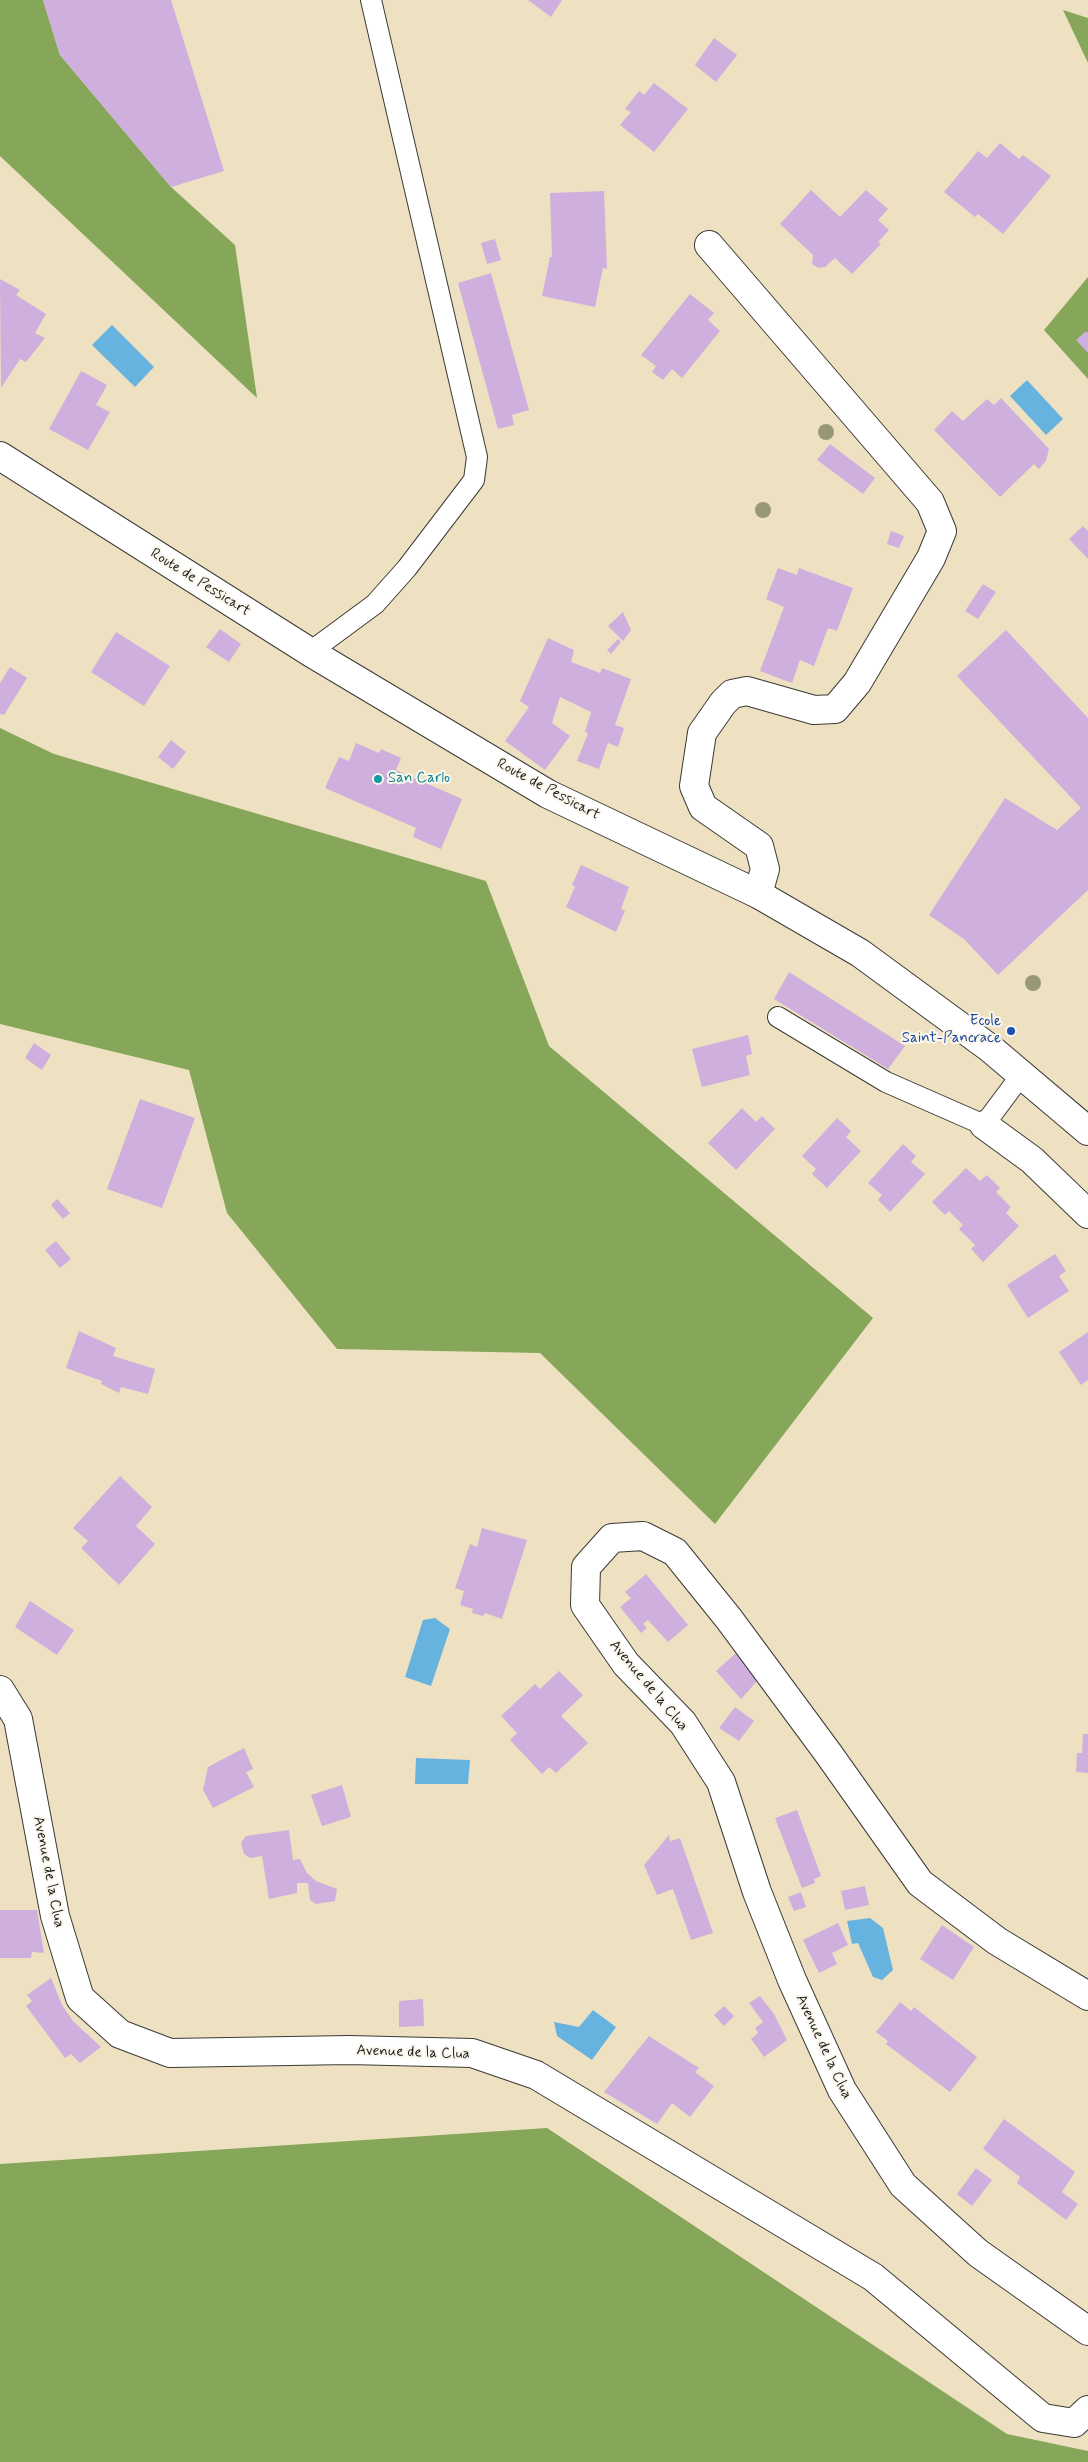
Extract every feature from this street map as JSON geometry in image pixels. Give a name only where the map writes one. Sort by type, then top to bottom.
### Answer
[{"type":"street","points":[[709,246],[930,502],[942,531],[931,558],[857,683],[835,709],[814,710],[747,691],[732,694],[723,703],[702,733],[694,786],[703,807],[759,846],[765,868],[758,894]]},
{"type":"street","name":"Route de Pessicart","points":[[0,456],[310,652],[548,794],[758,894],[860,953],[938,1009],[1022,1074],[1088,1131]]},
{"type":"street","points":[[984,1125],[1032,1160],[1088,1214]]},
{"type":"street","name":"Avenue de la Clua","points":[[1088,1996],[997,1941],[920,1883],[729,1619],[675,1552],[643,1536],[612,1538],[586,1567],[585,1605],[626,1664],[683,1723],[720,1782],[775,1936],[842,2090],[903,2186],[978,2253],[1088,2331]]},
{"type":"street","name":"Avenue de la Clua","points":[[0,1690],[18,1719],[55,1916],[80,1998],[120,2034],[170,2053],[349,2050],[472,2053],[536,2075],[874,2277],[1043,2418],[1074,2423],[1088,2410]]},
{"type":"lane","points":[[310,652],[375,604],[407,568],[474,480],[477,457],[371,0]]},
{"type":"lane","points":[[778,1017],[886,1082],[984,1125],[1022,1074]]},
{"type":"green space","points":[[0,0],[43,0],[60,55],[171,187],[235,245],[257,398],[0,156]]},
{"type":"green space","points":[[1063,10],[1088,18],[1088,63]]},
{"type":"green space","points":[[1088,277],[1088,379],[1044,330]]},
{"type":"green space","points":[[0,728],[54,754],[486,881],[549,1046],[873,1318],[715,1524],[540,1353],[337,1349],[227,1213],[189,1070],[0,1024]]},
{"type":"green space","points":[[547,2128],[1007,2434],[1088,2451],[1088,2462],[0,2462],[0,2164]]},
{"type":"water","points":[[112,325],[154,367],[135,387],[92,345]]},
{"type":"water","points":[[1027,380],[1063,419],[1046,435],[1010,396]]},
{"type":"water","points":[[435,1618],[450,1629],[431,1686],[405,1677],[423,1620]]},
{"type":"water","points":[[416,1758],[470,1760],[468,1784],[415,1784]]},
{"type":"water","points":[[870,1918],[883,1928],[893,1970],[882,1980],[873,1977],[858,1943],[852,1944],[847,1921]]},
{"type":"water","points":[[593,2010],[616,2027],[592,2060],[557,2036],[554,2022],[579,2027]]},
{"type":"building","points":[[43,0],[171,0],[224,171],[171,187],[60,55]]},
{"type":"building","points":[[528,0],[562,0],[551,17]]},
{"type":"building","points":[[714,38],[737,55],[716,82],[695,65]]},
{"type":"building","points":[[654,83],[688,109],[654,152],[620,125],[631,112],[625,109],[639,91],[644,95]]},
{"type":"building","points":[[1000,143],[1019,159],[1023,155],[1051,176],[1003,234],[978,214],[975,217],[944,192],[978,151],[987,158]]},
{"type":"building","points":[[811,190],[840,217],[866,190],[888,209],[878,220],[889,230],[878,242],[881,244],[852,274],[835,258],[825,267],[819,268],[812,264],[813,255],[780,224]]},
{"type":"building","points":[[604,191],[607,269],[603,268],[595,307],[542,296],[550,257],[552,257],[550,193]]},
{"type":"building","points":[[495,239],[501,260],[487,264],[481,243]]},
{"type":"building","points":[[491,273],[529,410],[512,415],[514,425],[498,429],[458,283]]},
{"type":"building","points":[[0,279],[20,290],[16,295],[46,314],[35,333],[45,338],[26,362],[20,359],[1,388]]},
{"type":"building","points":[[690,294],[714,313],[708,320],[720,331],[682,378],[672,369],[663,380],[652,372],[656,366],[641,355]]},
{"type":"building","points":[[1086,331],[1088,333],[1088,353],[1076,340]]},
{"type":"building","points":[[81,371],[107,385],[96,405],[110,412],[88,450],[49,429]]},
{"type":"building","points":[[1001,398],[1049,449],[1046,461],[1039,469],[1034,464],[1000,497],[934,430],[952,411],[963,421],[987,399],[994,405]]},
{"type":"building","points":[[830,444],[875,478],[863,494],[817,460]]},
{"type":"building","points":[[1083,526],[1088,531],[1088,559],[1069,539]]},
{"type":"building","points":[[891,531],[904,536],[899,548],[887,544]]},
{"type":"building","points":[[778,568],[797,575],[799,568],[853,588],[837,631],[828,628],[814,666],[800,660],[792,683],[760,671],[784,607],[766,599]]},
{"type":"building","points":[[983,584],[996,592],[978,619],[965,611]]},
{"type":"building","points":[[623,612],[631,630],[623,641],[608,626]]},
{"type":"building","points":[[220,629],[241,644],[229,662],[206,647]]},
{"type":"building","points":[[1006,630],[1088,718],[1088,890],[998,975],[964,939],[929,915],[1005,798],[1057,830],[1081,808],[957,676]]},
{"type":"building","points":[[116,632],[170,666],[144,706],[91,672]]},
{"type":"building","points":[[548,638],[574,650],[571,662],[600,673],[602,668],[631,679],[615,725],[624,728],[618,747],[608,743],[599,769],[577,761],[588,733],[585,732],[591,712],[560,697],[552,723],[570,736],[545,770],[505,741],[529,707],[520,701]]},
{"type":"building","points":[[618,639],[621,642],[611,654],[607,650]]},
{"type":"building","points":[[10,667],[27,678],[4,715],[0,714],[0,683]]},
{"type":"building","points":[[171,740],[186,752],[173,769],[158,757]]},
{"type":"building","name":"San Carlo","points":[[356,743],[379,753],[381,749],[401,758],[396,770],[462,799],[441,849],[413,837],[416,828],[325,788],[339,757],[349,761]]},
{"type":"building","points":[[581,865],[629,887],[621,909],[625,911],[616,932],[566,907],[575,887],[572,885]]},
{"type":"building","points":[[789,972],[905,1046],[888,1069],[774,999]]},
{"type":"building","points":[[748,1035],[752,1054],[746,1056],[750,1075],[702,1087],[692,1049]]},
{"type":"building","points":[[34,1043],[51,1055],[42,1070],[25,1058]]},
{"type":"building","points":[[140,1099],[195,1118],[162,1208],[107,1189]]},
{"type":"building","points":[[742,1108],[756,1122],[762,1116],[775,1129],[736,1170],[708,1143]]},
{"type":"building","points":[[837,1118],[851,1131],[846,1137],[861,1151],[827,1188],[812,1174],[816,1169],[802,1156]]},
{"type":"building","points":[[903,1144],[916,1156],[911,1162],[925,1174],[890,1212],[878,1200],[882,1195],[868,1183]]},
{"type":"building","points":[[966,1168],[980,1181],[987,1175],[1000,1188],[996,1192],[1011,1207],[1006,1213],[1019,1226],[983,1262],[971,1249],[975,1245],[959,1229],[963,1225],[949,1211],[945,1215],[932,1202]]},
{"type":"building","points":[[57,1199],[70,1213],[63,1219],[51,1205]]},
{"type":"building","points":[[56,1241],[71,1259],[60,1268],[45,1250]]},
{"type":"building","points":[[1055,1254],[1066,1271],[1059,1276],[1069,1291],[1028,1318],[1007,1285]]},
{"type":"building","points":[[79,1331],[116,1348],[113,1356],[155,1369],[148,1394],[121,1387],[119,1393],[101,1384],[102,1381],[66,1368]]},
{"type":"building","points":[[1088,1332],[1088,1380],[1081,1385],[1059,1352]]},
{"type":"building","points":[[120,1476],[152,1507],[136,1526],[155,1544],[119,1585],[81,1548],[88,1541],[73,1528]]},
{"type":"building","points":[[482,1528],[527,1540],[502,1619],[485,1613],[483,1616],[472,1613],[473,1609],[460,1605],[464,1591],[455,1588],[470,1544],[477,1547]]},
{"type":"building","points":[[646,1574],[688,1625],[668,1642],[648,1620],[643,1624],[647,1628],[641,1633],[620,1607],[631,1598],[625,1592]]},
{"type":"building","points":[[30,1601],[74,1630],[57,1655],[15,1627]]},
{"type":"building","points":[[736,1653],[757,1681],[741,1699],[716,1671]]},
{"type":"building","points":[[559,1671],[583,1695],[561,1716],[588,1743],[556,1773],[549,1767],[542,1774],[510,1740],[517,1733],[501,1716],[535,1684],[540,1689]]},
{"type":"building","points":[[735,1707],[754,1721],[739,1741],[719,1728]]},
{"type":"building","points":[[1083,1734],[1088,1734],[1088,1773],[1076,1772],[1077,1753],[1082,1753]]},
{"type":"building","points":[[244,1748],[253,1769],[246,1772],[254,1787],[213,1808],[203,1790],[208,1767]]},
{"type":"building","points":[[342,1785],[351,1817],[322,1826],[311,1795]]},
{"type":"building","points":[[797,1810],[821,1876],[814,1879],[815,1883],[802,1888],[775,1818]]},
{"type":"building","points":[[289,1830],[293,1860],[300,1859],[307,1873],[316,1881],[337,1889],[335,1901],[316,1904],[310,1900],[308,1883],[297,1883],[297,1893],[269,1899],[262,1856],[250,1858],[244,1854],[241,1843],[246,1836]]},
{"type":"building","points":[[669,1835],[670,1841],[680,1838],[713,1933],[691,1940],[673,1889],[657,1895],[644,1865]]},
{"type":"building","points":[[865,1886],[869,1905],[845,1910],[841,1891]]},
{"type":"building","points":[[801,1892],[806,1907],[794,1911],[788,1897]]},
{"type":"building","points":[[0,1910],[37,1910],[44,1953],[32,1952],[31,1958],[0,1958]]},
{"type":"building","points":[[838,1923],[848,1945],[832,1953],[837,1964],[819,1973],[803,1940]]},
{"type":"building","points":[[942,1925],[974,1947],[953,1980],[920,1959]]},
{"type":"building","points":[[51,1978],[62,2005],[73,2021],[101,2047],[80,2063],[71,2054],[65,2058],[26,2006],[32,2001],[27,1995]]},
{"type":"building","points":[[760,1996],[774,2014],[787,2040],[764,2057],[751,2039],[758,2033],[755,2028],[763,2022],[749,2003]]},
{"type":"building","points":[[423,1999],[424,2026],[399,2027],[399,2001]]},
{"type":"building","points":[[900,2002],[911,2011],[914,2007],[977,2057],[950,2092],[886,2044],[888,2041],[876,2032]]},
{"type":"building","points":[[724,2006],[734,2016],[724,2026],[714,2015]]},
{"type":"building","points":[[649,2036],[699,2068],[695,2072],[714,2086],[690,2117],[672,2103],[657,2124],[604,2092]]},
{"type":"building","points":[[1004,2119],[1075,2172],[1062,2192],[1078,2204],[1066,2220],[1017,2183],[1020,2177],[983,2149]]},
{"type":"building","points":[[976,2168],[992,2180],[972,2206],[957,2194]]},
{"type":"place","name":"San Carlo","points":[[378,779]]},
{"type":"place","name":"Ecole Saint-Pancrace","points":[[1011,1031]]}]
